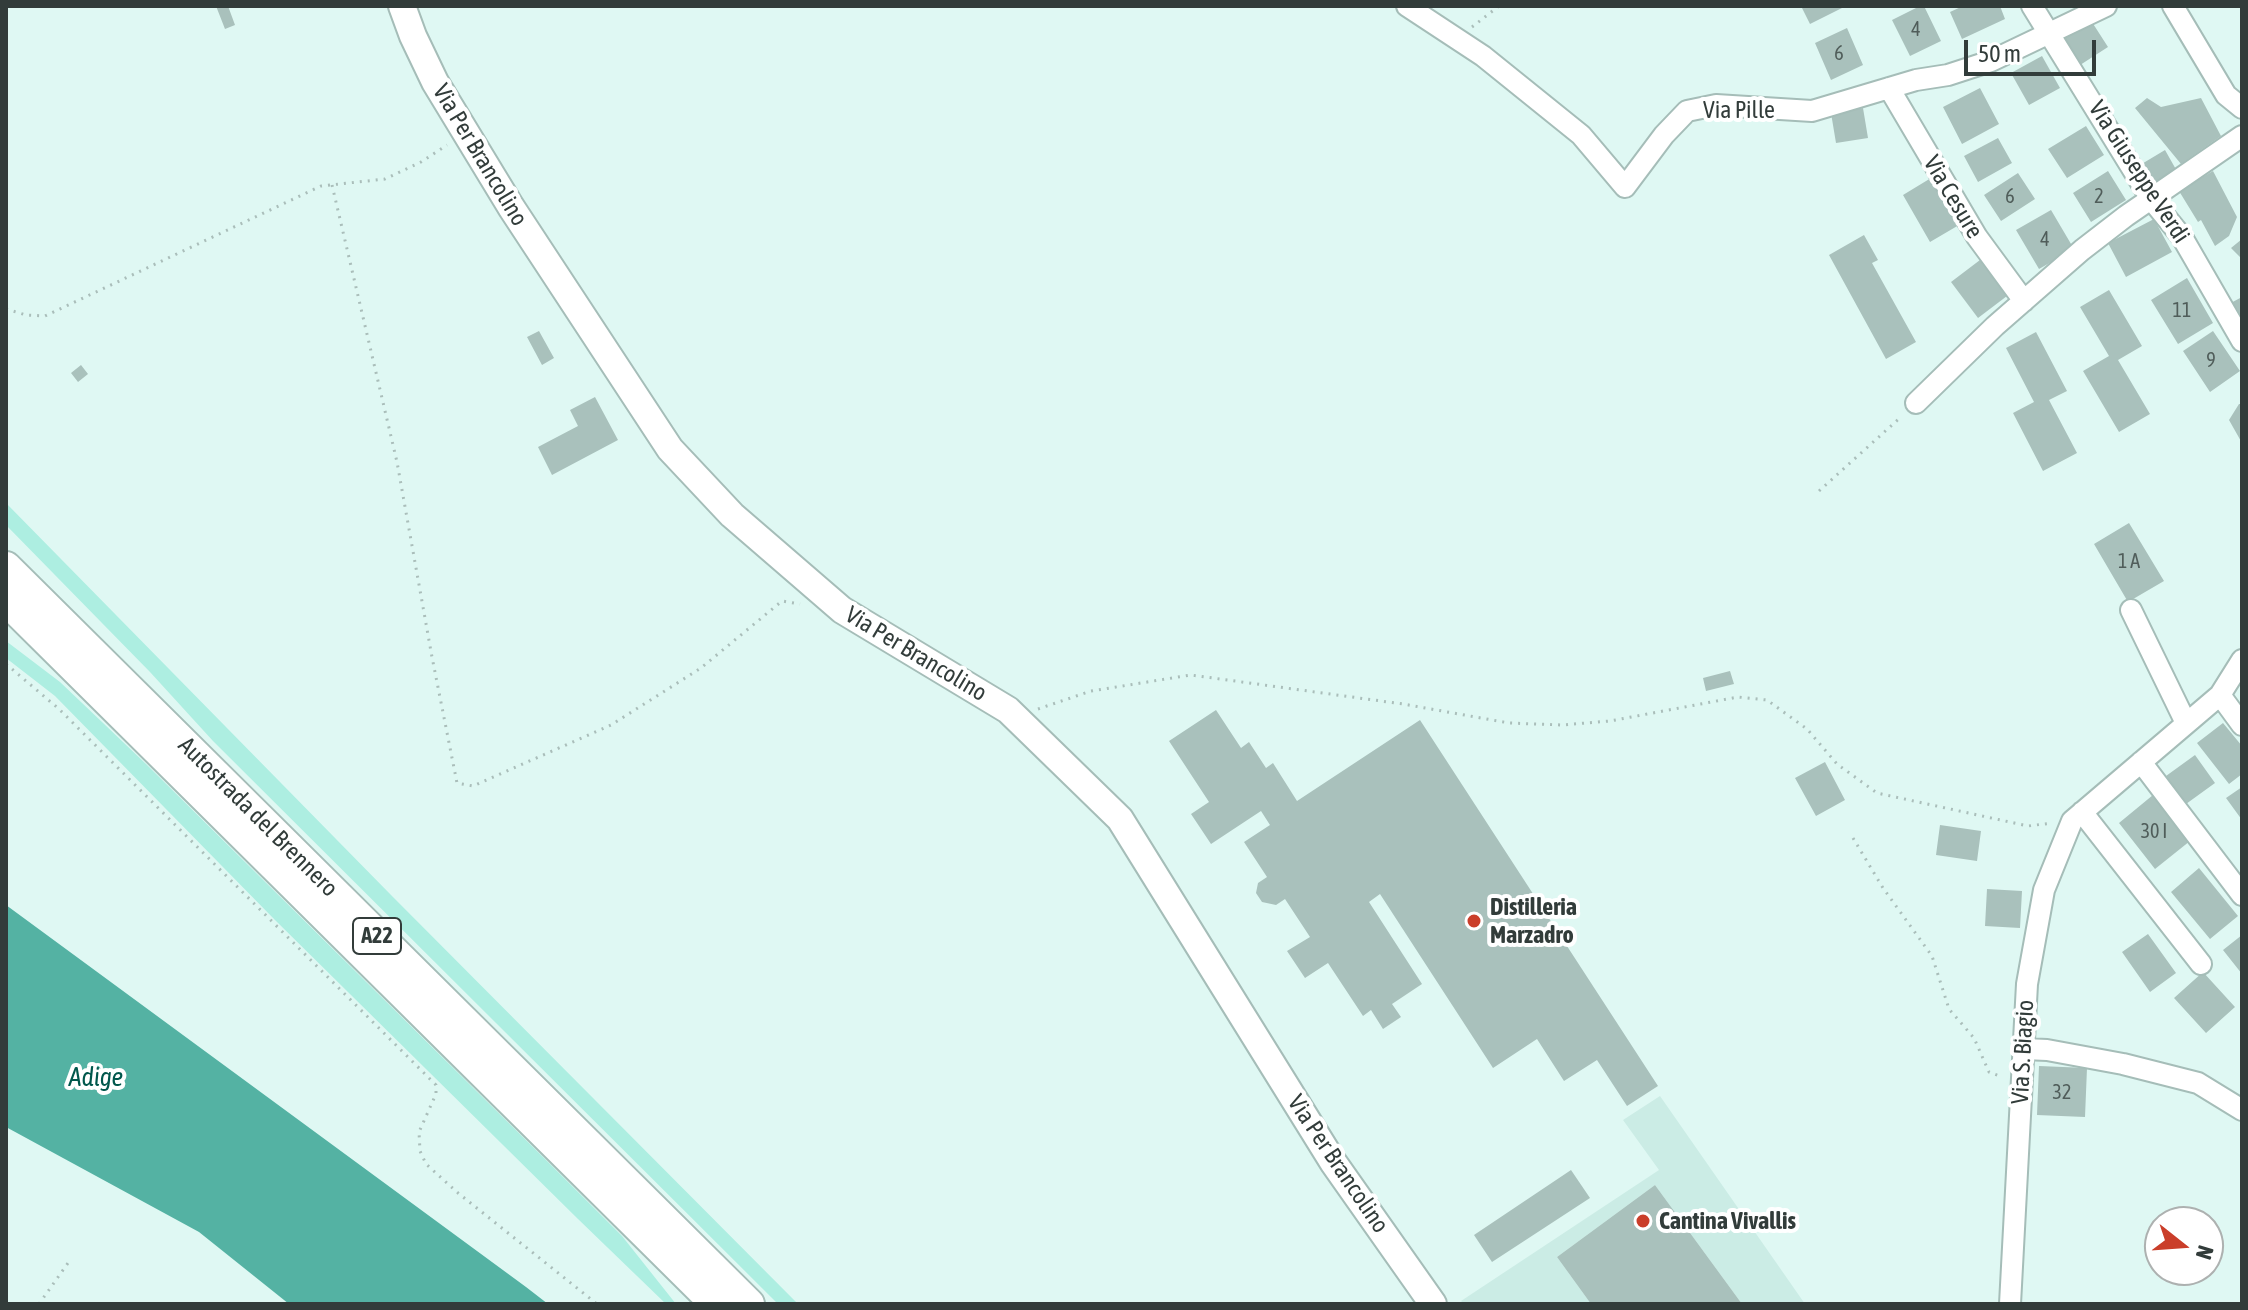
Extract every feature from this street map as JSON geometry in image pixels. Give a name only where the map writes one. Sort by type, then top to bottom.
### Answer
[{"type":"highway","name":"Autostrada del Brennero","points":[[6,567],[749,1304]]},
{"type":"highway","name":"Autostrada del Brennero","points":[[6,600],[716,1304]]},
{"type":"main road","name":"Via Per Brancolino","points":[[402,6],[435,82],[465,132],[670,449],[732,515],[842,610],[1008,710],[1120,819],[1333,1162],[1433,1304]]},
{"type":"street","name":"Via Pille","points":[[1407,6],[1483,56],[1581,135],[1625,187],[1664,135],[1687,111],[1716,105],[1812,111],[1991,61],[2106,6]]},
{"type":"street","name":"Via Giuseppe Verdi","points":[[2032,6],[2151,199],[2182,237],[2242,341]]},
{"type":"street","points":[[2173,6],[2226,95],[2242,108]]},
{"type":"street","name":"Via Cesure","points":[[1889,88],[1977,237],[2024,301]]},
{"type":"street","points":[[1916,403],[2082,250],[2242,136]]},
{"type":"street","points":[[2131,610],[2186,723]]},
{"type":"street","name":"Via S. Biagio","points":[[2010,1304],[2027,984],[2044,890],[2077,816],[2220,695],[2242,660]]},
{"type":"street","points":[[2220,695],[2242,725]]},
{"type":"street","points":[[2141,762],[2242,895]]},
{"type":"street","points":[[2077,816],[2201,964]]},
{"type":"street","points":[[2024,1049],[2047,1050],[2123,1064],[2198,1083],[2242,1110]]},
{"type":"path","points":[[1456,39],[1499,6]]},
{"type":"path","points":[[6,309],[45,316],[321,186],[385,179],[421,162],[465,132]]},
{"type":"path","points":[[332,185],[397,462],[457,783],[473,786],[611,725],[701,668],[782,601],[842,610]]},
{"type":"path","points":[[1819,491],[1916,403]]},
{"type":"path","points":[[6,664],[59,709],[436,1085],[436,1094],[419,1132],[420,1151],[426,1164],[468,1202],[597,1304]]},
{"type":"path","points":[[1019,721],[1042,707],[1091,691],[1191,675],[1403,704],[1509,723],[1549,725],[1610,721],[1738,697],[1767,700],[1807,729],[1837,764],[1877,793],[2028,826],[2077,816]]},
{"type":"path","points":[[1853,838],[1883,888],[1932,956],[1938,984],[1949,1009],[1974,1038],[1989,1072],[2021,1085]]},
{"type":"path","points":[[39,1304],[68,1263]]},
{"type":"shaded area","points":[[6,503],[798,1304],[778,1304],[213,741],[6,525]]},
{"type":"shaded area","points":[[6,641],[60,682],[145,763],[622,1236],[676,1304],[666,1304],[275,920],[55,696],[6,658]]},
{"type":"shaded area","points":[[1660,1096],[1805,1304],[1742,1304],[1655,1185],[1557,1257],[1591,1304],[1464,1304],[1461,1301],[1659,1170],[1623,1120]]},
{"type":"water","name":"Adige","points":[[6,905],[548,1304],[289,1304],[199,1232],[6,1127]]},
{"type":"building","points":[[216,6],[228,6],[235,25],[225,29]]},
{"type":"building","points":[[1801,6],[1841,6],[1842,8],[1810,24]]},
{"type":"building","points":[[1924,6],[1941,41],[1910,56],[1892,20]]},
{"type":"building","points":[[1963,6],[2000,6],[2005,19],[1962,39],[1950,12]]},
{"type":"building","points":[[2090,19],[2108,47],[2077,67],[2059,39]]},
{"type":"building","points":[[1847,28],[1863,65],[1831,80],[1815,43]]},
{"type":"building","points":[[2042,56],[2060,88],[2029,105],[2011,73]]},
{"type":"building","points":[[1980,88],[1999,124],[1962,144],[1943,107]]},
{"type":"building","points":[[2147,98],[2161,107],[2201,98],[2221,136],[2181,164],[2135,108]]},
{"type":"building","points":[[1863,108],[1868,138],[1836,143],[1831,113]]},
{"type":"building","points":[[2086,126],[2104,155],[2067,178],[2048,149]]},
{"type":"building","points":[[1998,138],[2012,163],[1978,182],[1964,156]]},
{"type":"building","points":[[2165,150],[2178,173],[2153,187],[2140,165]]},
{"type":"building","points":[[2108,171],[2126,200],[2091,222],[2073,193]]},
{"type":"building","points":[[2213,171],[2237,217],[2229,236],[2215,246],[2201,220],[2198,222],[2179,191]]},
{"type":"building","points":[[2018,173],[2035,199],[2001,221],[1984,195]]},
{"type":"building","points":[[1931,178],[1959,225],[1930,242],[1903,195]]},
{"type":"building","points":[[2051,210],[2074,249],[2039,269],[2016,230]]},
{"type":"building","points":[[2154,219],[2172,252],[2126,277],[2108,243]]},
{"type":"building","points":[[1864,235],[1878,260],[1872,263],[1916,342],[1886,359],[1829,255]]},
{"type":"building","points":[[2242,239],[2242,259],[2231,248]]},
{"type":"building","points":[[1980,260],[2007,296],[1978,318],[1951,282]]},
{"type":"building","points":[[2187,278],[2213,323],[2178,344],[2151,300]]},
{"type":"building","points":[[2109,290],[2142,346],[2118,360],[2150,414],[2119,432],[2083,371],[2109,356],[2080,307]]},
{"type":"building","points":[[2242,297],[2242,319],[2236,323],[2227,305]]},
{"type":"building","points":[[539,331],[554,358],[542,365],[527,337]]},
{"type":"building","points":[[2213,331],[2240,371],[2210,392],[2183,351]]},
{"type":"building","points":[[2036,332],[2067,391],[2049,400],[2077,453],[2043,471],[2013,413],[2034,402],[2006,348]]},
{"type":"building","points":[[81,365],[88,374],[78,382],[71,373]]},
{"type":"building","points":[[595,397],[618,440],[552,475],[538,447],[578,426],[570,410]]},
{"type":"building","points":[[2242,404],[2242,443],[2229,420]]},
{"type":"building","points":[[2129,523],[2164,581],[2128,602],[2094,544]]},
{"type":"building","points":[[1730,671],[1734,684],[1706,691],[1703,678]]},
{"type":"building","name":"Distilleria Marzadro","points":[[1216,710],[1241,748],[1249,742],[1266,768],[1273,763],[1297,801],[1420,720],[1658,1086],[1627,1106],[1597,1060],[1564,1081],[1537,1039],[1493,1068],[1380,894],[1369,902],[1422,984],[1392,1004],[1401,1017],[1383,1029],[1371,1010],[1363,1016],[1328,963],[1305,978],[1287,951],[1310,937],[1285,899],[1276,905],[1262,902],[1256,893],[1258,883],[1267,877],[1244,842],[1270,825],[1261,811],[1211,844],[1191,814],[1209,802],[1169,741]]},
{"type":"building","points":[[2223,723],[2242,746],[2242,774],[2229,784],[2197,743]]},
{"type":"building","points":[[2195,755],[2215,783],[2186,804],[2166,776]]},
{"type":"building","points":[[1825,762],[1845,800],[1816,816],[1795,778]]},
{"type":"building","points":[[2242,787],[2242,820],[2226,798]]},
{"type":"building","points":[[2153,795],[2190,841],[2155,869],[2119,823]]},
{"type":"building","points":[[1940,825],[1981,831],[1977,861],[1936,855]]},
{"type":"building","points":[[2199,868],[2238,916],[2210,939],[2171,892]]},
{"type":"building","points":[[1987,889],[2022,891],[2020,928],[1985,926]]},
{"type":"building","points":[[2148,934],[2176,973],[2150,992],[2122,952]]},
{"type":"building","points":[[2242,935],[2242,974],[2223,950]]},
{"type":"building","points":[[2203,972],[2235,1007],[2206,1033],[2174,998]]},
{"type":"building","points":[[2039,1066],[2087,1068],[2085,1117],[2037,1115]]},
{"type":"building","points":[[1571,1170],[1590,1198],[1492,1262],[1474,1235]]},
{"type":"building","name":"Cantina Vivallis","points":[[1655,1185],[1742,1304],[1591,1304],[1557,1257]]},
{"type":"place","name":"Distilleria Marzadro","points":[[1474,921]]},
{"type":"place","name":"Cantina Vivallis","points":[[1643,1221]]}]
